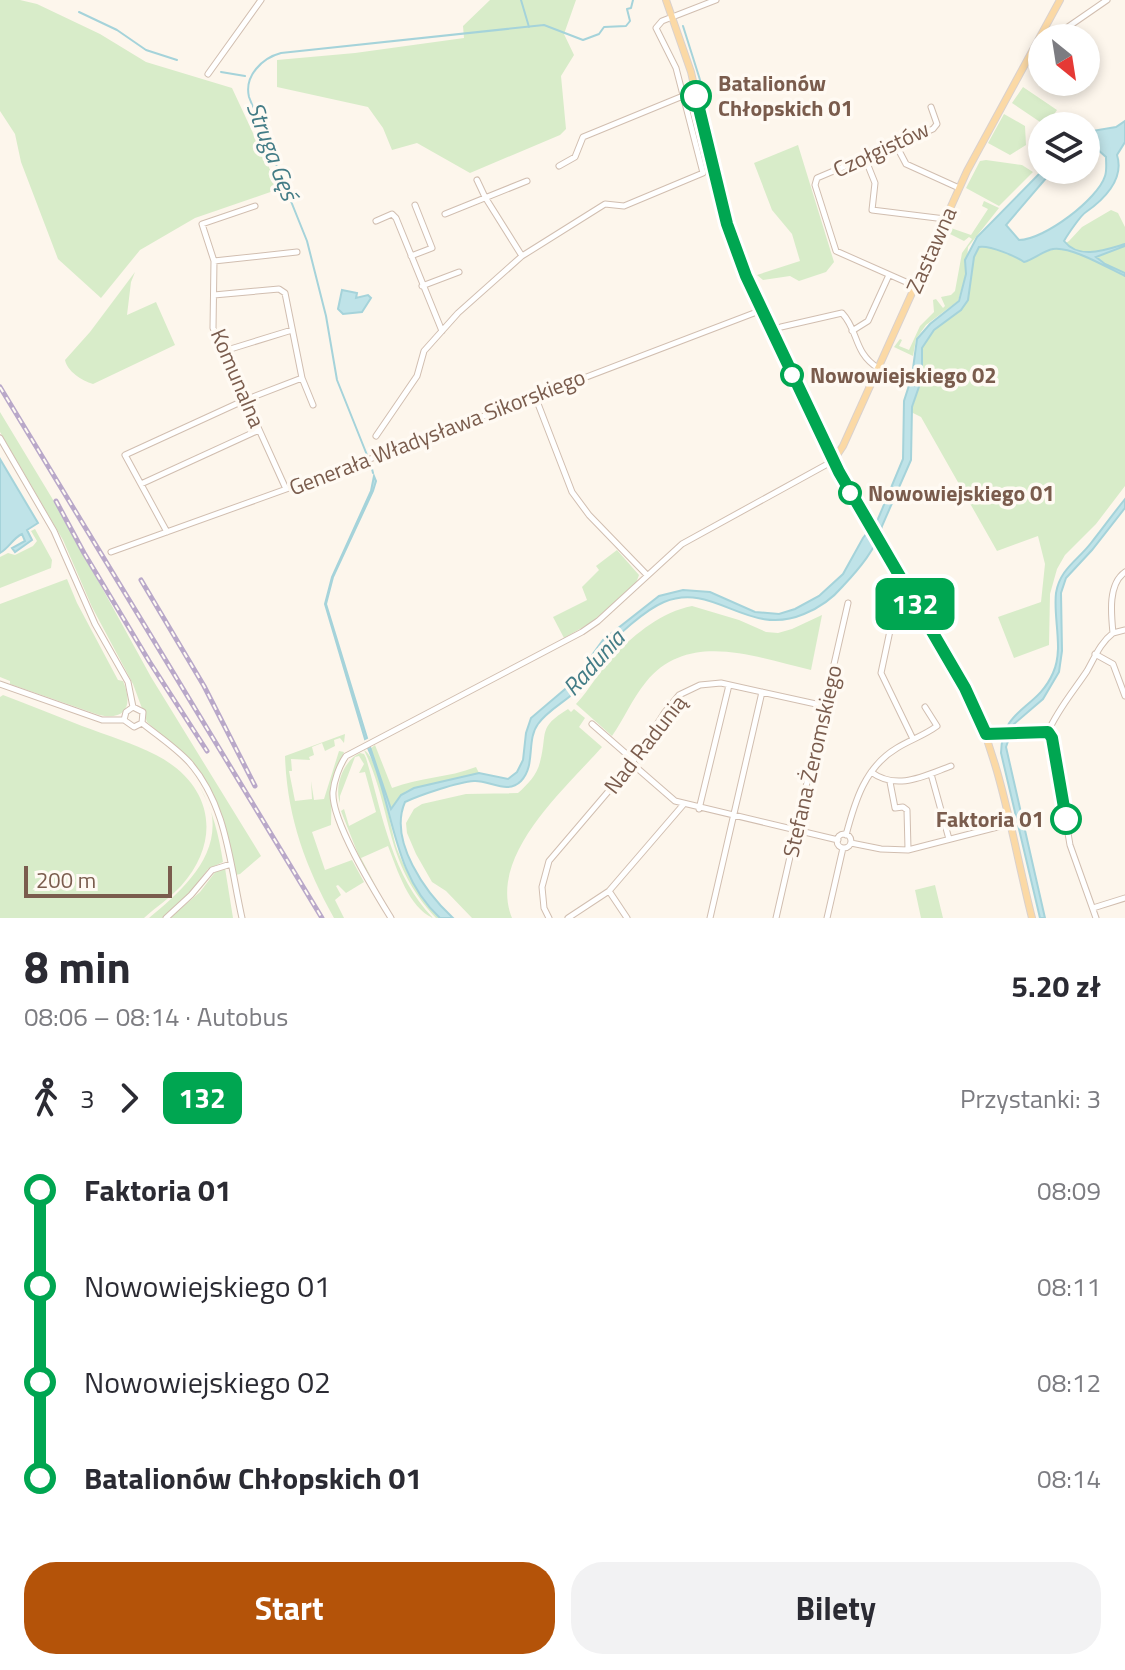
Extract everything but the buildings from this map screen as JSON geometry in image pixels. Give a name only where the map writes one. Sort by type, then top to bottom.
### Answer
[{"type":"main road","points":[[666,0],[691,72],[727,224],[741,264],[833,461],[965,688],[986,734],[1032,918]]},
{"type":"main road","name":"Zastawna","points":[[1048,24],[1060,0]]},
{"type":"main road","name":"Zastawna","points":[[833,461],[840,452],[979,146],[1028,62]]},
{"type":"street","points":[[208,74],[261,0]]},
{"type":"street","points":[[376,436],[417,376],[424,351],[474,298],[522,256],[605,204],[624,206],[703,173],[670,54],[656,28],[659,23],[716,0]]},
{"type":"street","points":[[1072,24],[1107,0]]},
{"type":"street","points":[[559,166],[575,157],[583,137],[683,96]]},
{"type":"street","name":"Czołgistów","points":[[889,275],[836,251],[815,185],[817,178],[935,127],[931,107]]},
{"type":"street","points":[[896,145],[906,164],[959,188]]},
{"type":"street","points":[[865,158],[875,186],[872,210],[945,219]]},
{"type":"street","points":[[477,180],[522,256]]},
{"type":"street","points":[[445,214],[527,181]]},
{"type":"street","points":[[411,256],[432,248],[415,205]]},
{"type":"street","name":"Komunalna","points":[[255,206],[202,224],[214,261],[213,328],[286,489]]},
{"type":"street","points":[[376,221],[394,215],[442,331]]},
{"type":"street","points":[[214,261],[297,252]]},
{"type":"street","points":[[422,286],[459,272]]},
{"type":"street","points":[[852,331],[868,321],[889,275],[915,286]]},
{"type":"street","points":[[214,295],[279,289],[285,293],[302,378],[313,405]]},
{"type":"street","name":"Generała Władysława Sikorskiego","points":[[111,552],[762,310]]},
{"type":"street","points":[[781,327],[839,312],[846,318],[861,353],[878,368]]},
{"type":"street","points":[[224,351],[292,330]]},
{"type":"street","points":[[167,532],[125,455],[245,400],[302,378]]},
{"type":"street","points":[[535,396],[572,492],[589,515],[647,575]]},
{"type":"street","points":[[141,484],[259,430]]},
{"type":"street","points":[[0,438],[54,531],[95,624],[128,682],[133,707]]},
{"type":"street","points":[[391,918],[357,861],[333,797],[343,760],[359,748],[582,632],[675,550],[698,534],[833,461]]},
{"type":"street","points":[[1113,633],[1113,587],[1117,578],[1125,572]]},
{"type":"street","name":"Stefana Żeromskiego","points":[[776,918],[848,603]]},
{"type":"street","points":[[889,617],[891,626],[881,676],[913,739]]},
{"type":"street","points":[[1048,732],[1059,708],[1106,638],[1125,630]]},
{"type":"street","points":[[1095,654],[1113,664],[1125,696]]},
{"type":"street","points":[[0,684],[102,720],[124,720],[134,727],[142,723]]},
{"type":"street","name":"Nad Radunią","points":[[549,918],[544,908],[542,887],[549,861],[634,762],[679,695],[700,685],[729,685],[825,706]]},
{"type":"street","points":[[699,809],[729,685]]},
{"type":"street","points":[[710,918],[762,692]]},
{"type":"street","points":[[124,720],[126,712],[133,707]]},
{"type":"street","points":[[133,707],[143,712],[142,723]]},
{"type":"street","points":[[592,724],[668,796],[683,805],[838,840],[846,835],[857,796],[871,772],[888,754],[937,726],[925,707]]},
{"type":"street","points":[[142,723],[182,755],[205,783],[221,817],[242,918]]},
{"type":"street","points":[[986,734],[1048,732]]},
{"type":"street","points":[[1048,732],[1052,738],[1070,845],[1096,918]]},
{"type":"street","points":[[871,772],[890,782],[916,780],[951,766]]},
{"type":"street","points":[[931,774],[949,839]]},
{"type":"street","points":[[890,782],[895,808],[907,810],[908,850]]},
{"type":"street","points":[[568,918],[609,891],[683,805]]},
{"type":"street","points":[[843,848],[851,843],[908,850],[1009,824]]},
{"type":"street","points":[[846,835],[851,843]]},
{"type":"street","points":[[827,918],[843,848],[838,840]]},
{"type":"street","points":[[166,918],[212,870],[231,864]]},
{"type":"street","points":[[609,891],[627,918]]},
{"type":"street","points":[[1093,908],[1125,898]]},
{"type":"green space","points":[[0,0],[37,4],[100,34],[146,62],[232,88],[279,189],[195,218],[140,250],[101,298],[58,259],[21,162],[15,134],[0,111]]},
{"type":"green space","points":[[490,0],[576,0],[564,34],[574,55],[561,76],[566,129],[560,135],[470,173],[417,143],[392,150],[383,128],[368,107],[277,87],[277,60],[464,38],[463,26]]},
{"type":"green space","points":[[1023,87],[1028,90],[1028,96],[1036,96],[1057,110],[1028,114],[1012,103]]},
{"type":"green space","points":[[1004,114],[1025,126],[1026,145],[1010,155],[988,143]]},
{"type":"green space","points":[[798,145],[834,262],[826,272],[799,281],[790,276],[763,280],[757,275],[800,261],[792,234],[772,210],[754,163]]},
{"type":"green space","points":[[980,161],[1022,165],[1028,169],[1028,177],[999,206],[966,188]]},
{"type":"green space","points":[[984,201],[999,208],[968,247],[966,274],[958,301],[926,325],[916,339],[913,356],[894,347],[900,339],[899,346],[909,350],[920,326],[934,312],[933,300],[936,299],[943,308],[941,297],[955,291],[962,253],[972,239],[969,237],[964,241],[946,232],[948,227],[971,235],[988,209],[982,206]]},
{"type":"green space","points":[[1111,210],[1118,213],[1125,227],[1125,486],[1096,524],[1065,555],[1057,569],[1050,594],[1049,645],[1014,658],[998,617],[1041,602],[1045,564],[1038,536],[997,551],[921,417],[911,412],[922,378],[921,354],[924,343],[934,330],[961,310],[968,300],[974,257],[979,247],[994,248],[1019,259],[1056,249],[1082,227]]},
{"type":"green space","points":[[135,272],[127,315],[156,302],[175,345],[93,384],[89,383],[72,372],[65,360]]},
{"type":"green space","points":[[0,412],[61,513],[151,677],[261,856],[240,874],[236,875],[224,821],[213,793],[189,759],[147,722],[133,684],[92,607],[63,540],[0,432]]},
{"type":"green space","points":[[35,529],[52,560],[51,568],[0,588],[0,557],[8,553],[15,555],[33,546],[37,541],[31,531]]},
{"type":"green space","points":[[617,550],[639,575],[636,583],[592,622],[564,638],[553,617],[587,600],[582,587],[599,570],[596,566]]},
{"type":"green space","points":[[67,579],[118,680],[123,681],[127,703],[122,713],[99,715],[10,684],[10,681],[0,677],[0,604]]},
{"type":"green space","points":[[692,606],[766,632],[778,633],[822,615],[811,670],[746,654],[702,652],[682,656],[663,666],[646,682],[612,736],[576,704],[609,661],[631,639],[660,618]]},
{"type":"green space","points":[[3,695],[156,755],[175,767],[200,797],[205,814],[203,850],[181,886],[144,918],[0,918],[0,697]]},
{"type":"green space","points":[[568,709],[571,712],[574,709],[585,718],[579,727],[602,747],[551,803],[520,848],[510,871],[507,895],[512,918],[472,918],[446,891],[432,882],[416,854],[406,823],[414,809],[422,804],[466,794],[518,793],[539,767],[545,731]]},
{"type":"green space","points":[[345,734],[344,743],[340,738],[334,740],[335,746],[325,751],[322,743],[312,747],[314,755],[309,757],[310,760],[291,759],[292,771],[289,771],[295,801],[312,799],[311,781],[314,800],[324,799],[339,751],[344,752],[332,786],[331,825],[312,832],[325,870],[352,860],[364,882],[346,893],[336,886],[341,895],[335,900],[344,918],[334,918],[299,840],[289,799],[285,756]]},
{"type":"green space","points":[[375,745],[392,788],[476,767],[479,773],[409,790],[391,809],[370,749]]},
{"type":"green space","points":[[364,750],[370,756],[380,780],[397,849],[405,868],[420,895],[440,918],[436,918],[419,897],[407,877],[398,856],[374,773]]},
{"type":"green space","points":[[360,753],[366,758],[398,863],[407,883],[433,918],[411,897],[388,846],[361,858],[377,888],[360,859],[341,811],[344,809],[349,826],[376,812],[365,772],[359,773],[364,764],[359,756],[355,757],[340,803],[338,790],[345,768],[354,757]]},
{"type":"green space","points":[[211,811],[223,862],[208,869],[191,892],[162,918],[149,918],[184,886],[203,861],[212,832]]},
{"type":"green space","points":[[225,868],[233,918],[170,918],[200,892],[216,871]]},
{"type":"green space","points":[[935,885],[943,918],[921,918],[915,890]]},
{"type":"water","name":"Radunia","points":[[1125,121],[1125,142],[1117,155],[1119,164],[1115,181],[1105,196],[1081,217],[1064,241],[1070,247],[1085,252],[1125,244],[1096,257],[1125,273],[1125,276],[1089,258],[1061,249],[1049,250],[1024,262],[996,250],[979,247],[974,257],[968,300],[961,310],[934,330],[922,348],[922,378],[912,407],[911,460],[876,542],[855,573],[825,603],[810,612],[784,620],[748,615],[699,598],[682,597],[656,606],[615,639],[575,692],[542,719],[534,730],[526,775],[516,785],[504,787],[480,781],[467,782],[405,802],[401,817],[402,833],[412,865],[421,881],[453,918],[440,918],[424,900],[403,859],[368,748],[370,747],[391,809],[401,795],[414,788],[479,773],[508,779],[517,772],[523,760],[531,718],[571,684],[603,640],[659,596],[683,590],[710,592],[755,612],[779,614],[819,596],[843,574],[863,538],[878,519],[903,459],[904,401],[912,376],[917,339],[930,324],[959,301],[966,274],[965,260],[977,237],[1029,184],[1041,184],[1006,225],[1019,240],[1042,233],[1069,217],[1092,196],[1106,174],[1106,157],[1100,152],[1100,130],[1116,127]]},
{"type":"water","points":[[342,290],[357,293],[356,298],[368,295],[371,298],[362,312],[343,314],[338,309]]},
{"type":"water","points":[[0,459],[38,523],[27,530],[32,540],[15,552],[12,548],[25,541],[22,534],[0,553]]},
{"type":"water","points":[[374,476],[373,491],[333,577],[326,604],[365,739],[325,604],[332,577],[371,491]]},
{"type":"water","points":[[1125,499],[1125,508],[1066,578],[1061,593],[1062,651],[1059,672],[1043,699],[1014,724],[1006,747],[1045,918],[1040,918],[1001,753],[1003,738],[1007,726],[1038,695],[1053,673],[1058,654],[1055,603],[1061,578]]},
{"type":"waterway","points":[[521,0],[529,27]]},
{"type":"waterway","name":"Struga Gęś","points":[[367,455],[337,380],[326,316],[307,241],[249,97],[252,75],[267,59],[281,53],[544,25],[583,40],[599,34],[604,27],[626,26],[630,21],[627,9],[631,8],[633,0]]},
{"type":"waterway","points":[[79,12],[117,30],[146,50],[177,60]]},
{"type":"waterway","points":[[683,26],[701,83],[709,129]]},
{"type":"waterway","points":[[221,72],[245,76]]},
{"type":"waterway","name":"Struga Gęś","points":[[371,465],[373,473]]},
{"type":"railway","points":[[0,387],[322,918]]},
{"type":"railway","points":[[56,501],[149,661],[207,751]]},
{"type":"railway","points":[[141,580],[204,686],[255,786]]},
{"type":"bus line","name":"132","points":[[696,96],[719,197],[741,264],[839,472],[965,688],[986,734],[1048,732],[1052,738],[1066,819]]},
{"type":"place","name":"Batalionów Chłopskich 01","points":[[696,96]]},
{"type":"place","name":"Nowowiejskiego 02","points":[[792,375]]},
{"type":"place","name":"Nowowiejskiego 01","points":[[850,493]]},
{"type":"place","name":"Faktoria 01","points":[[1066,819]]}]
